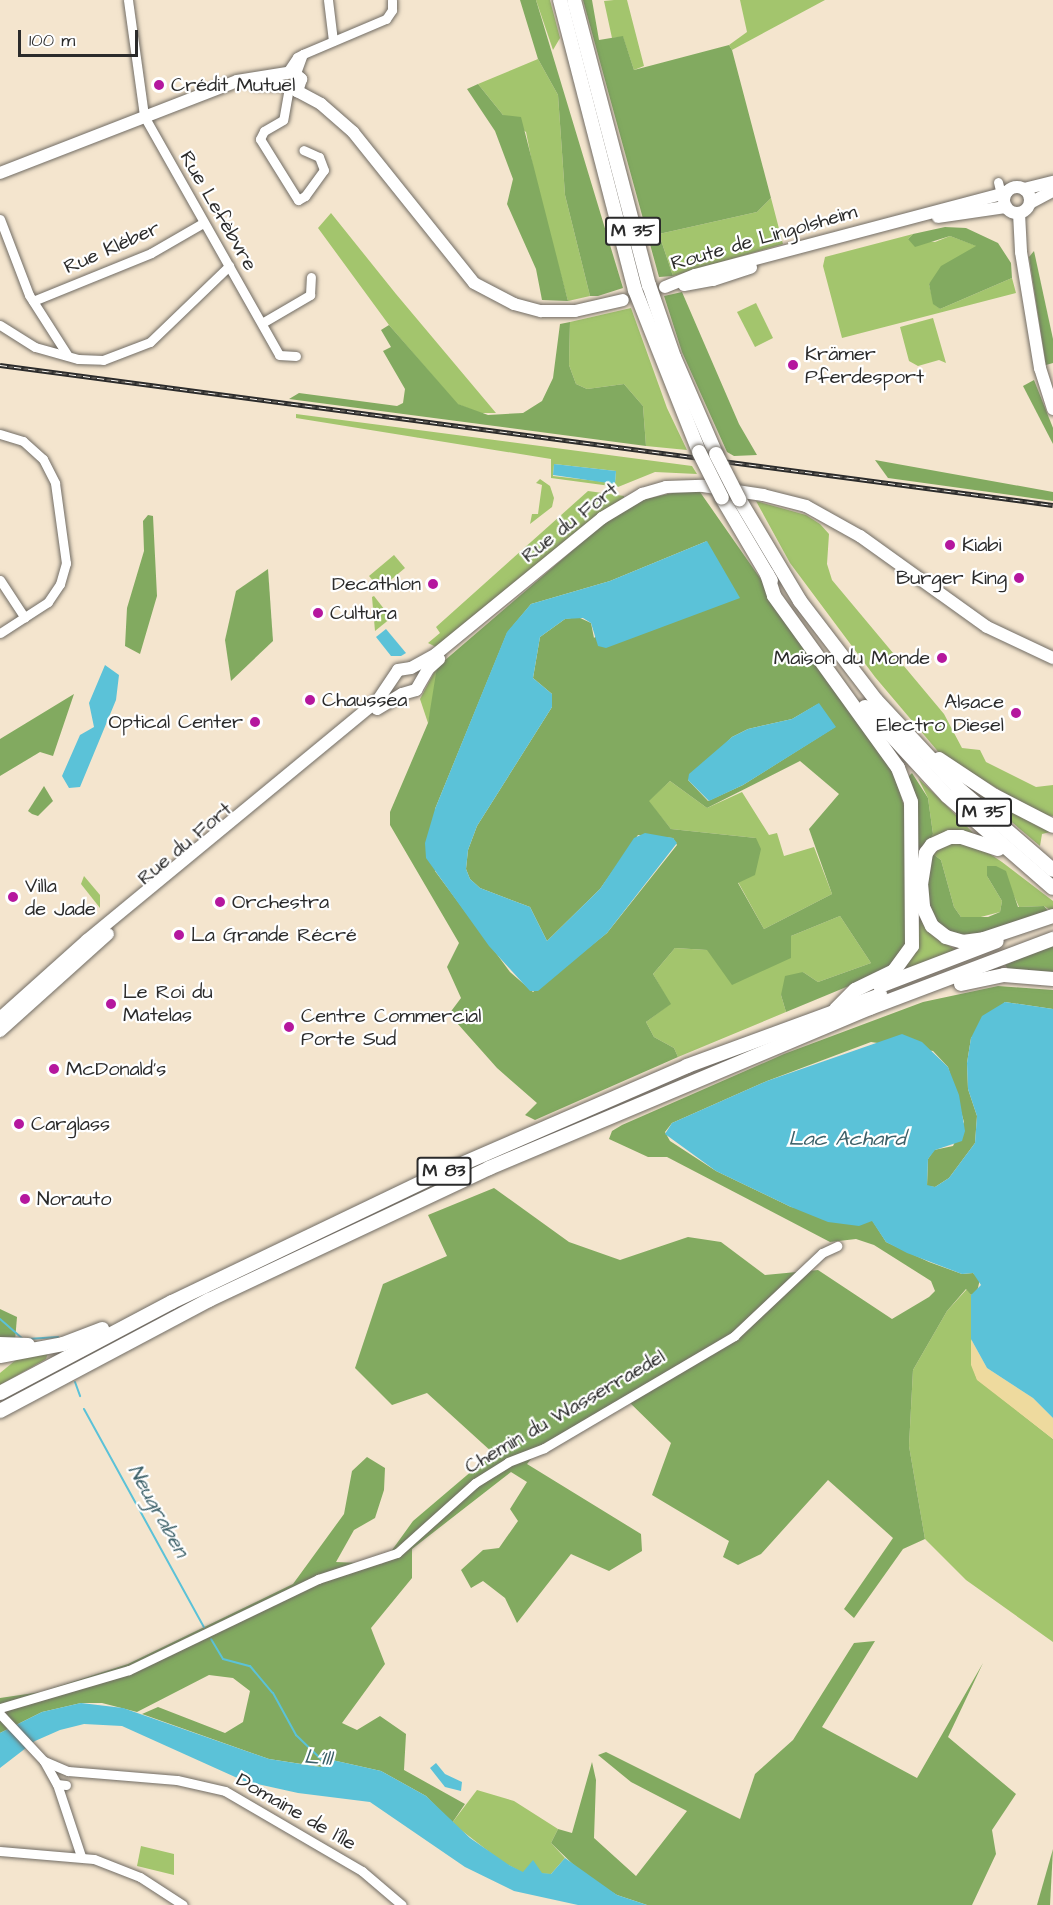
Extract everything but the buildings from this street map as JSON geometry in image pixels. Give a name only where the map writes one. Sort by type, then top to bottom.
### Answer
[{"type":"highway","name":"M 35","points":[[560,0],[635,290],[699,452],[722,498],[767,574],[833,669],[868,711],[939,788],[1053,888]]},
{"type":"highway","name":"M 35","points":[[574,0],[649,285],[677,366],[739,499],[800,601],[870,692],[920,749],[975,804],[1053,870]]},
{"type":"highway","points":[[767,574],[774,596],[898,768],[911,802],[912,946],[894,971],[839,1005]]},
{"type":"highway","points":[[920,749],[1035,818],[1053,826]]},
{"type":"highway","points":[[1035,818],[1053,821]]},
{"type":"highway","points":[[1006,849],[994,849],[973,838],[940,839],[926,853],[923,864],[923,907],[932,926],[954,940],[984,939],[1053,916]]},
{"type":"highway","points":[[839,1005],[986,947],[1025,927]]},
{"type":"highway","points":[[839,1005],[1053,930]]},
{"type":"highway","points":[[850,1018],[1053,939]]},
{"type":"highway","points":[[850,1018],[982,978],[1022,975],[1053,979]]},
{"type":"highway","name":"M 83","points":[[0,1393],[194,1291],[446,1171],[615,1096],[839,1005]]},
{"type":"highway","name":"M 83","points":[[0,1411],[209,1300],[444,1188],[850,1018]]},
{"type":"highway","points":[[0,1356],[63,1344],[175,1293],[194,1291]]},
{"type":"highway","points":[[0,1344],[63,1344]]},
{"type":"main road","points":[[0,172],[197,94],[227,85],[290,82],[333,103],[363,131],[403,185],[426,224],[474,283],[514,304],[542,311],[575,311],[623,300]]},
{"type":"main road","points":[[1019,213],[1006,207],[1002,190],[1016,187],[1024,189],[1053,182]]},
{"type":"main road","points":[[1024,189],[1030,203]]},
{"type":"main road","name":"Route de Lingolsheim","points":[[1002,190],[695,275],[665,287],[713,280],[825,244],[910,221],[1006,207]]},
{"type":"main road","points":[[1019,213],[1030,203],[1053,191]]},
{"type":"main road","points":[[1019,213],[1021,252],[1041,372],[1053,408]]},
{"type":"main road","name":"Rue du Fort","points":[[0,1018],[87,940],[378,700],[393,682],[398,670],[411,668],[476,623],[623,503],[656,489],[688,485],[763,495],[820,512],[860,536],[969,616],[1019,644],[1053,658]]},
{"type":"main road","name":"Rue du Fort","points":[[0,1032],[25,1005],[372,714],[402,694],[413,693],[428,669],[476,623]]},
{"type":"main road","points":[[1019,644],[1053,648]]},
{"type":"main road","points":[[411,668],[420,682]]},
{"type":"main road","points":[[393,682],[402,694]]},
{"type":"street","points":[[128,0],[144,116]]},
{"type":"street","points":[[328,0],[333,41]]},
{"type":"street","points":[[303,150],[318,157],[324,170],[305,196],[298,200],[260,139],[264,131],[283,120],[290,82],[303,54],[386,19],[392,10],[392,0]]},
{"type":"street","name":"Rue Lefèbvre","points":[[144,116],[279,355],[296,356]]},
{"type":"street","points":[[0,219],[33,301],[68,356]]},
{"type":"street","name":"Rue Kléber","points":[[33,301],[152,254],[203,223]]},
{"type":"street","points":[[0,325],[35,347],[96,361],[142,347],[229,266]]},
{"type":"street","points":[[262,323],[310,295],[311,277]]},
{"type":"street","points":[[0,434],[23,441],[44,459],[55,483],[66,563],[60,584],[48,602],[0,633]]},
{"type":"street","points":[[0,580],[25,618]]},
{"type":"street","name":"Chemin du Wasserraedel","points":[[0,1708],[129,1670],[318,1579],[397,1553],[483,1478],[508,1462],[544,1448],[734,1336],[822,1253],[837,1246]]},
{"type":"street","points":[[0,1714],[63,1778],[63,1803],[81,1856]]},
{"type":"street","name":"Domaine de l'Île","points":[[63,1778],[87,1774],[184,1780],[225,1791],[260,1808],[362,1871],[402,1905]]},
{"type":"street","points":[[0,1851],[81,1856],[140,1877],[183,1905]]},
{"type":"green space","points":[[520,0],[536,0],[623,288],[598,296],[590,296],[565,195],[558,95],[538,59]]},
{"type":"green space","points":[[536,0],[550,0],[560,38],[553,50]]},
{"type":"green space","points":[[583,0],[592,0],[599,40],[623,36],[634,70],[729,45],[732,50],[771,198],[757,212],[659,234],[673,276],[659,277]]},
{"type":"green space","points":[[627,0],[644,66],[634,70],[623,37],[612,38],[604,1]]},
{"type":"green space","points":[[740,0],[825,0],[732,50],[729,45],[747,32]]},
{"type":"green space","points":[[538,59],[558,95],[565,195],[590,296],[568,301],[538,192],[526,132],[503,115],[478,84]]},
{"type":"green space","points":[[478,84],[503,115],[521,117],[568,301],[542,300],[536,269],[507,204],[513,179],[495,131],[467,89]]},
{"type":"green space","points":[[771,198],[783,244],[673,276],[659,234],[757,212]]},
{"type":"green space","points":[[331,213],[496,413],[480,413],[457,404],[389,325],[318,228]]},
{"type":"green space","points":[[945,227],[966,228],[998,243],[1011,263],[1012,278],[940,309],[933,304],[929,284],[941,266],[976,246],[950,236],[915,247],[908,239],[913,234]]},
{"type":"green space","points":[[913,234],[908,239],[935,242],[950,236],[977,246],[929,284],[934,304],[940,309],[1012,278],[1016,293],[842,338],[823,266],[825,257]]},
{"type":"green space","points":[[1034,251],[1053,339],[1053,363],[1046,365],[1029,257]]},
{"type":"green space","points":[[682,292],[739,424],[757,455],[734,456],[727,452],[682,352],[664,296]]},
{"type":"green space","points":[[756,303],[773,338],[755,347],[737,312]]},
{"type":"green space","points":[[631,308],[667,408],[687,450],[646,446],[643,406],[624,384],[587,389],[576,384],[569,365],[570,322]]},
{"type":"green space","points":[[933,318],[946,363],[939,360],[918,366],[909,361],[900,327]]},
{"type":"green space","points":[[570,322],[569,365],[576,384],[587,389],[624,384],[643,406],[646,446],[289,399],[299,393],[397,406],[403,403],[405,389],[383,351],[391,347],[381,330],[389,325],[458,404],[488,415],[523,413],[542,401],[553,378],[560,324]]},
{"type":"green space","points":[[1034,380],[1053,428],[1053,444],[1023,386]]},
{"type":"green space","points":[[296,414],[692,466],[697,474],[655,472],[618,487],[551,478],[551,459],[296,418]],"holes":[[[554,464],[616,471],[615,483],[553,476]]]},
{"type":"green space","points":[[875,460],[1053,492],[1053,501],[888,478]]},
{"type":"green space","points":[[540,479],[550,486],[554,498],[552,507],[530,524],[532,514],[538,514],[542,485],[536,483]]},
{"type":"green space","points":[[588,491],[624,496],[624,500],[436,647],[428,643],[440,633],[436,627]]},
{"type":"green space","points":[[677,492],[700,492],[892,767],[908,819],[908,942],[885,971],[786,1012],[781,995],[785,976],[803,972],[818,982],[871,963],[840,916],[791,936],[791,958],[732,985],[707,950],[675,948],[653,974],[671,1004],[646,1022],[654,1037],[674,1048],[678,1057],[535,1120],[525,1115],[537,1103],[497,1068],[449,1014],[461,998],[447,967],[459,943],[390,825],[390,812],[428,723],[437,667],[602,525],[641,500]],"holes":[[[707,541],[594,638],[591,623],[578,617],[565,619],[540,637],[533,678],[552,694],[552,707],[477,826],[468,850],[466,869],[470,879],[480,888],[530,907],[547,941],[600,889],[638,835],[673,838],[677,845],[607,933],[533,992],[510,972],[435,871],[435,809],[507,633],[531,604],[610,581]],[[818,704],[835,727],[743,785],[708,801],[688,780],[732,737],[748,729],[792,719]],[[800,761],[839,794],[809,829],[832,894],[764,929],[738,883],[755,875],[761,849],[756,838],[671,829],[649,801],[670,781],[707,808]]]},
{"type":"green space","points":[[756,501],[806,515],[820,524],[829,534],[827,564],[832,580],[944,714],[962,748],[980,750],[986,762],[1036,787],[1053,785],[1053,816],[1042,815],[941,755],[875,677],[790,563]]},
{"type":"green space","points":[[148,515],[153,516],[157,596],[140,654],[125,646],[127,608],[144,551],[143,521]]},
{"type":"green space","points":[[394,555],[405,568],[380,589],[369,576]]},
{"type":"green space","points":[[268,569],[273,641],[231,681],[225,640],[236,591]]},
{"type":"green space","points":[[374,596],[391,618],[375,631],[372,597]]},
{"type":"green space","points":[[437,667],[435,694],[428,723],[420,699]]},
{"type":"green space","points":[[74,694],[53,756],[40,752],[0,776],[0,739]]},
{"type":"green space","points":[[912,773],[928,798],[933,834],[920,861],[916,859],[918,826],[908,777]]},
{"type":"green space","points":[[918,778],[975,835],[929,841],[933,834],[928,798]]},
{"type":"green space","points":[[670,781],[707,808],[742,792],[769,835],[777,833],[784,856],[814,847],[832,894],[764,929],[738,882],[756,838],[671,829],[648,801]]},
{"type":"green space","points":[[44,786],[53,801],[38,816],[28,811]]},
{"type":"green space","points":[[982,793],[1050,832],[1042,834],[1040,846],[981,796]]},
{"type":"green space","points":[[951,842],[981,848],[1002,862],[1053,901],[1053,912],[1044,906],[1019,907],[1010,887],[987,876],[1002,901],[1000,912],[973,919],[961,917],[954,907],[941,860],[933,854]]},
{"type":"green space","points":[[933,854],[941,860],[954,907],[961,917],[988,917],[1000,912],[1002,901],[987,876],[987,866],[996,866],[1006,871],[1018,907],[1044,906],[1050,913],[995,931],[951,936],[932,917],[925,884]]},
{"type":"green space","points":[[84,876],[100,895],[100,908],[81,884]]},
{"type":"green space","points":[[917,905],[932,935],[956,950],[898,973],[916,952]]},
{"type":"green space","points":[[840,916],[871,963],[818,982],[803,972],[781,995],[786,1012],[678,1057],[674,1048],[654,1037],[646,1022],[670,1004],[653,974],[675,948],[707,950],[791,936]]},
{"type":"green space","points":[[1053,944],[1053,976],[1009,970],[1005,965]]},
{"type":"green space","points":[[998,986],[1053,990],[1053,1009],[1005,1002],[971,1038],[967,1063],[968,1089],[977,1116],[975,1143],[949,1178],[935,1187],[927,1186],[928,1159],[934,1150],[953,1146],[964,1122],[948,1067],[933,1051],[871,1042],[767,1081],[672,1123],[665,1132],[670,1141],[716,1171],[791,1207],[872,1220],[886,1242],[962,1274],[973,1273],[980,1279],[977,1292],[971,1295],[966,1289],[947,1311],[913,1370],[909,1446],[925,1539],[903,1549],[854,1618],[844,1609],[893,1538],[828,1480],[761,1554],[738,1565],[723,1557],[729,1541],[652,1495],[671,1443],[625,1398],[543,1444],[527,1464],[641,1534],[642,1551],[609,1571],[571,1554],[517,1623],[505,1598],[483,1581],[471,1588],[461,1570],[483,1550],[499,1548],[518,1521],[510,1509],[527,1482],[511,1472],[412,1549],[412,1578],[371,1628],[385,1664],[342,1723],[357,1730],[380,1716],[406,1734],[404,1770],[465,1804],[452,1823],[426,1796],[381,1771],[332,1760],[322,1760],[325,1766],[321,1767],[269,1759],[142,1714],[158,1707],[225,1733],[243,1722],[250,1691],[233,1678],[209,1675],[137,1712],[102,1703],[81,1703],[42,1712],[0,1733],[0,1698],[41,1692],[128,1664],[293,1584],[344,1514],[352,1471],[367,1457],[385,1468],[384,1490],[375,1518],[354,1530],[336,1562],[382,1564],[413,1521],[493,1453],[427,1393],[392,1405],[355,1368],[383,1284],[447,1256],[428,1215],[494,1188],[569,1242],[620,1260],[688,1237],[721,1242],[765,1275],[818,1270],[892,1319],[929,1297],[935,1291],[931,1281],[874,1245],[856,1239],[830,1242],[667,1157],[648,1157],[609,1139],[612,1131],[622,1125],[784,1054],[923,1002]]},
{"type":"green space","points":[[967,1289],[971,1295],[972,1365],[977,1379],[1053,1439],[1053,1642],[966,1580],[925,1539],[909,1446],[913,1370],[947,1311]]},
{"type":"green space","points":[[0,1309],[17,1317],[15,1341],[0,1341]]},
{"type":"green space","points":[[48,1353],[46,1359],[0,1385],[0,1373],[17,1359]]},
{"type":"green space","points":[[875,1641],[822,1727],[917,1778],[983,1663],[948,1737],[1016,1794],[992,1830],[996,1854],[972,1905],[647,1905],[617,1895],[585,1876],[551,1843],[558,1829],[572,1833],[592,1762],[596,1780],[594,1838],[636,1876],[687,1811],[631,1782],[598,1755],[606,1752],[740,1819],[755,1774],[793,1740],[854,1643]]},
{"type":"green space","points":[[477,1790],[514,1801],[558,1829],[551,1843],[565,1858],[551,1874],[523,1873],[501,1861],[452,1823]]},
{"type":"green space","points":[[141,1846],[174,1854],[174,1875],[137,1866]]},
{"type":"green space","points":[[1053,1849],[1050,1905],[1037,1905]]},
{"type":"sand","points":[[971,1339],[987,1368],[1033,1398],[1053,1418],[1053,1439],[977,1380],[971,1365]]},
{"type":"water","points":[[554,464],[616,471],[615,484],[553,475]]},
{"type":"water","points":[[707,541],[740,598],[606,648],[598,646],[591,623],[583,618],[565,619],[540,637],[533,678],[552,694],[552,707],[477,826],[468,850],[466,869],[470,879],[480,888],[530,907],[547,941],[600,889],[634,838],[645,833],[673,838],[677,843],[607,933],[538,991],[530,991],[489,946],[426,858],[425,843],[435,809],[507,632],[531,604],[610,581]]},
{"type":"water","points":[[386,629],[406,653],[401,656],[391,656],[376,637]]},
{"type":"water","points":[[105,665],[119,675],[116,700],[80,787],[69,788],[62,776],[80,735],[94,727],[89,703]]},
{"type":"water","points":[[819,703],[836,727],[743,785],[709,801],[688,780],[689,774],[732,737],[748,729],[792,719]]},
{"type":"water","name":"Lac Achard","points":[[1005,1002],[1053,1009],[1053,1418],[1033,1398],[987,1368],[971,1339],[971,1295],[981,1285],[973,1273],[962,1274],[907,1253],[886,1242],[872,1221],[859,1226],[828,1222],[791,1207],[716,1171],[665,1134],[672,1123],[767,1081],[902,1034],[922,1042],[948,1067],[959,1095],[965,1131],[962,1141],[935,1150],[928,1159],[927,1185],[935,1187],[949,1178],[975,1143],[977,1116],[968,1089],[967,1063],[971,1038],[982,1016]]},
{"type":"water","points":[[81,1703],[123,1708],[269,1759],[320,1767],[325,1766],[322,1760],[332,1760],[381,1771],[426,1796],[470,1838],[509,1865],[523,1872],[533,1860],[542,1873],[551,1874],[565,1858],[617,1895],[647,1905],[578,1905],[514,1891],[465,1867],[370,1802],[298,1793],[244,1781],[122,1726],[84,1724],[60,1730],[35,1741],[0,1768],[0,1733],[42,1712]]},
{"type":"water","points":[[436,1763],[445,1774],[462,1782],[461,1791],[445,1787],[430,1768]]},
{"type":"waterway","name":"Neugraben","points":[[0,1319],[23,1339]]},
{"type":"waterway","name":"Neugraben","points":[[28,1339],[58,1337],[59,1340]]},
{"type":"waterway","points":[[75,1382],[80,1396]]},
{"type":"waterway","name":"Neugraben","points":[[84,1409],[204,1627]]},
{"type":"waterway","name":"Neugraben","points":[[211,1639],[223,1659],[250,1666],[273,1693],[296,1735],[322,1760]]},
{"type":"railway","points":[[0,365],[1053,505]]},
{"type":"place","name":"Crédit Mutuel","points":[[159,85]]},
{"type":"place","name":"Krämer Pferdesport","points":[[793,365]]},
{"type":"place","name":"Kiabi","points":[[950,545]]},
{"type":"place","name":"Burger King","points":[[1019,578]]},
{"type":"place","name":"Decathlon","points":[[433,584]]},
{"type":"place","name":"Cultura","points":[[318,613]]},
{"type":"place","name":"Maison du Monde","points":[[942,658]]},
{"type":"place","name":"Chaussea","points":[[310,700]]},
{"type":"place","name":"Alsace Electro Diesel","points":[[1016,713]]},
{"type":"place","name":"Optical Center","points":[[255,722]]},
{"type":"place","name":"Villa de Jade","points":[[13,897]]},
{"type":"place","name":"Orchestra","points":[[220,902]]},
{"type":"place","name":"La Grande Récré","points":[[179,935]]},
{"type":"place","name":"Le Roi du Matelas","points":[[111,1004]]},
{"type":"place","name":"Centre Commercial Porte Sud","points":[[289,1027]]},
{"type":"place","name":"McDonald's","points":[[54,1069]]},
{"type":"place","name":"Carglass","points":[[19,1124]]},
{"type":"place","name":"Norauto","points":[[25,1199]]},
{"type":"water label","name":"L'Ill","points":[[318,1758]]}]
